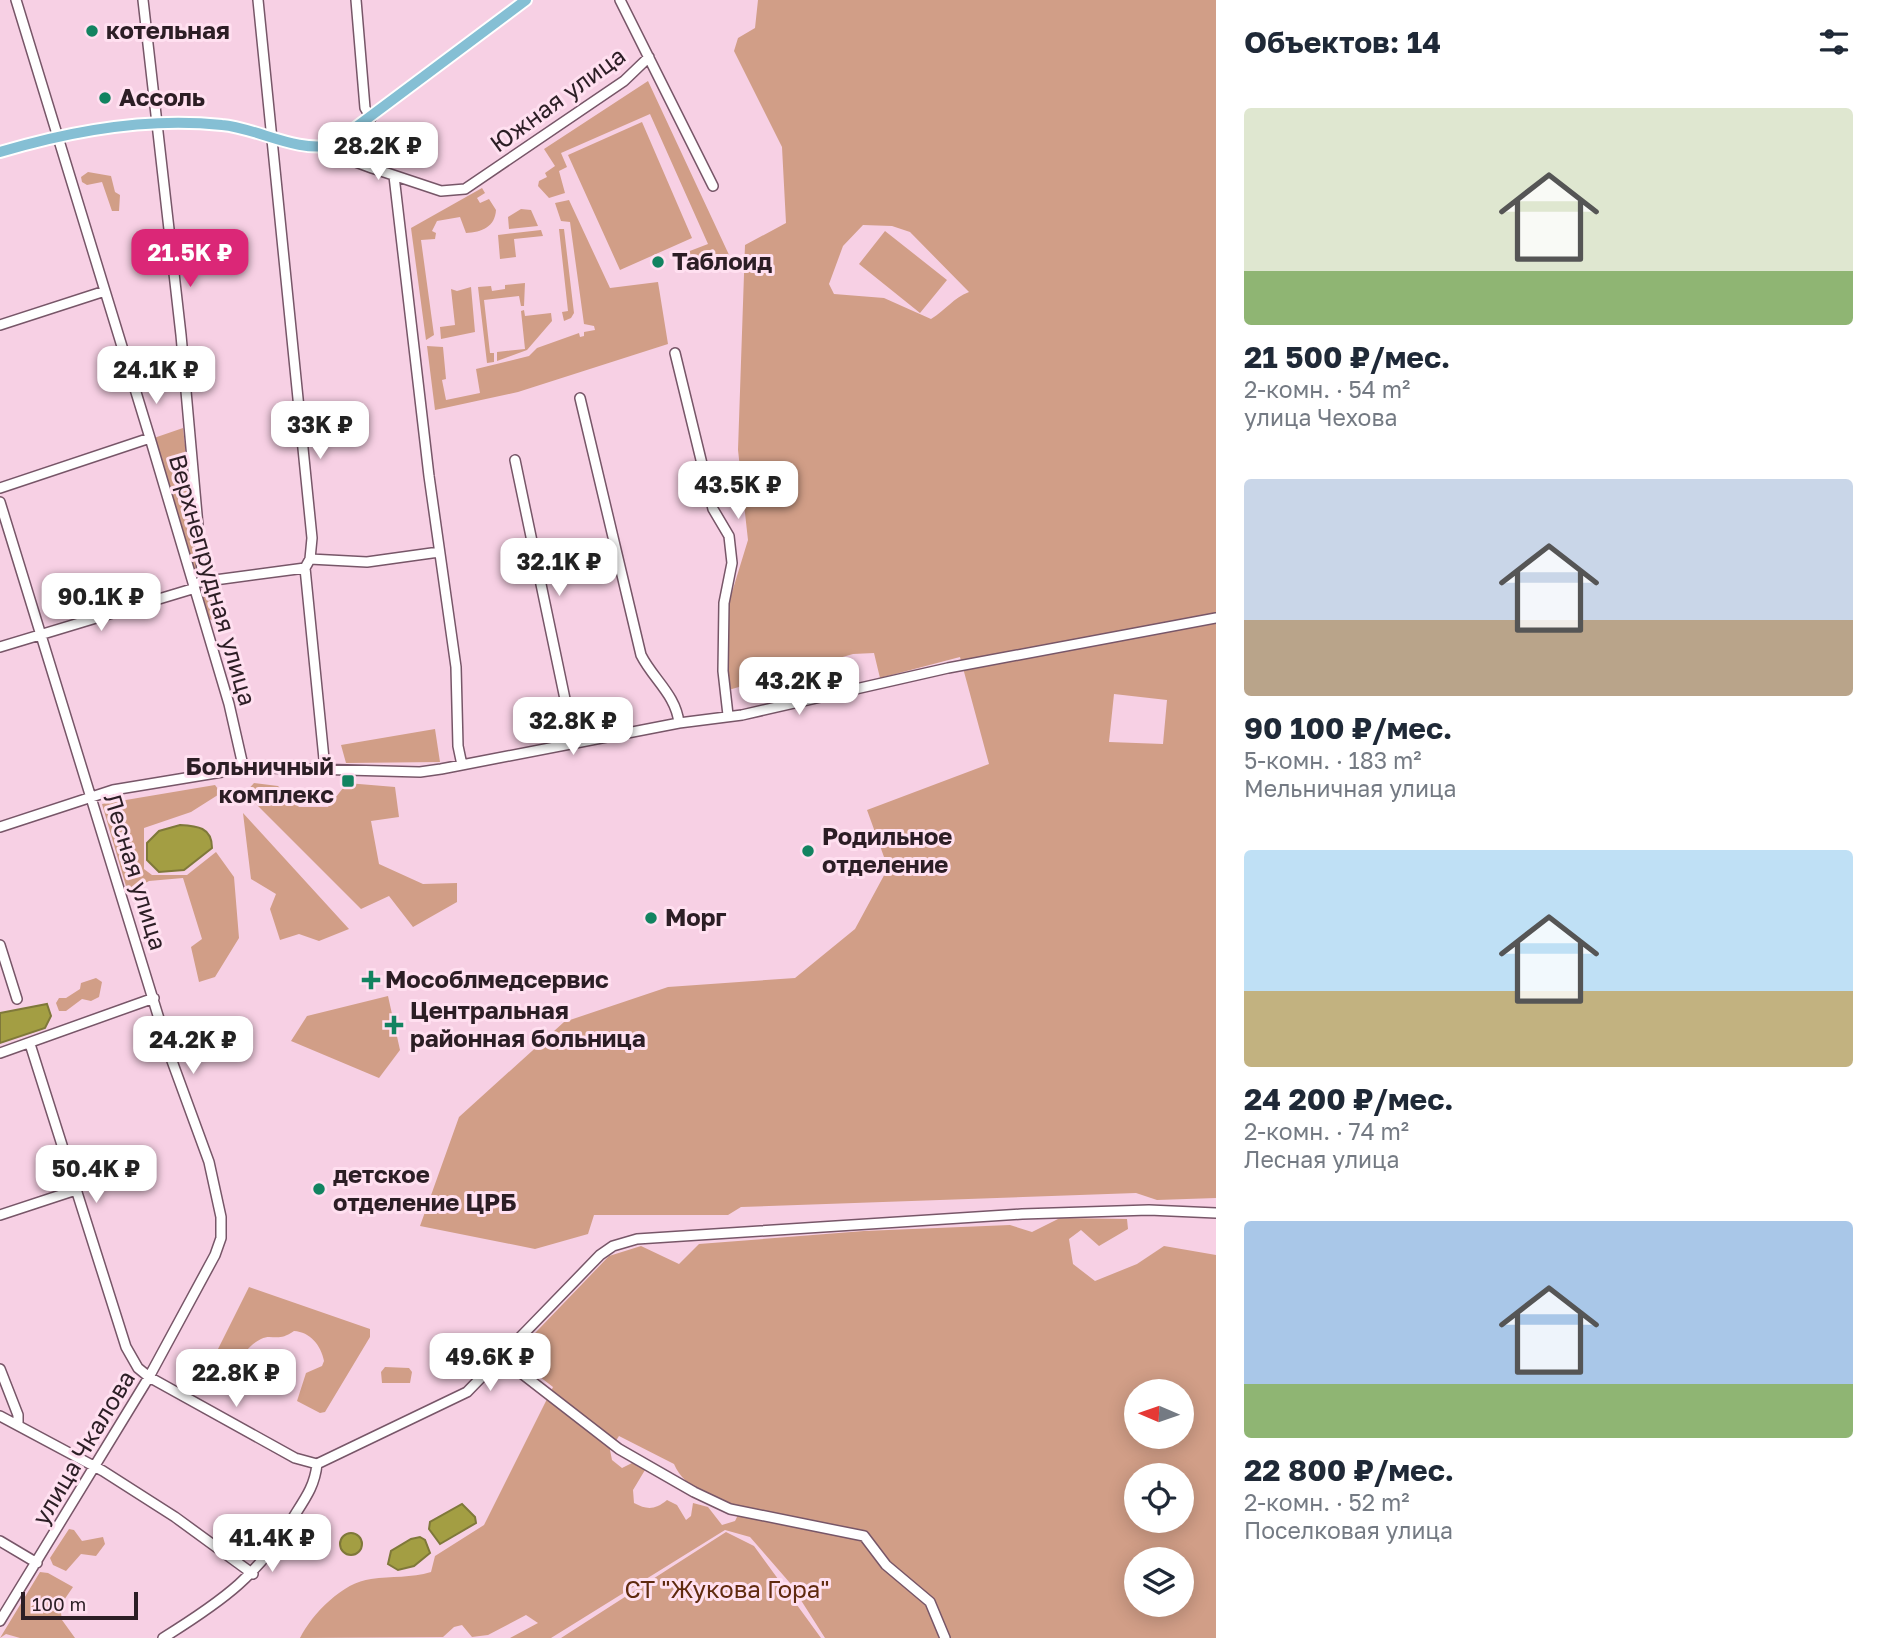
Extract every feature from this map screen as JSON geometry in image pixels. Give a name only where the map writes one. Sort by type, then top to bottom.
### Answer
[{"type":"main road","points":[[0,152],[59,135],[157,125],[224,125],[310,146],[332,145],[526,0]]},
{"type":"street","name":"Верхнепрудная улица","points":[[16,0],[150,438],[235,726],[244,770]]},
{"type":"street","points":[[143,0],[181,335],[203,582]]},
{"type":"street","points":[[258,0],[312,538],[310,559],[305,568],[325,769]]},
{"type":"street","points":[[356,0],[365,108],[370,118]]},
{"type":"street","points":[[620,0],[713,186]]},
{"type":"street","name":"Южная улица","points":[[332,145],[345,158],[394,176],[441,191],[465,189],[624,81],[649,57]]},
{"type":"street","points":[[355,130],[372,168]]},
{"type":"street","points":[[394,176],[439,552],[456,667],[458,746],[462,765]]},
{"type":"street","points":[[0,325],[106,291]]},
{"type":"street","points":[[675,353],[713,509],[729,536],[732,563],[724,603],[723,671],[729,715]]},
{"type":"street","points":[[580,398],[641,655],[648,669],[667,692],[679,723]]},
{"type":"street","points":[[0,488],[150,438]]},
{"type":"street","points":[[515,460],[574,742]]},
{"type":"street","name":"Лесная улица","points":[[0,502],[219,1201],[221,1238],[215,1255]]},
{"type":"street","points":[[310,559],[367,562],[439,552]]},
{"type":"street","points":[[0,647],[203,582],[305,568]]},
{"type":"street","points":[[0,827],[93,795],[149,783],[244,770],[420,772],[729,715],[866,688],[947,668],[1216,618]]},
{"type":"street","points":[[0,945],[17,999]]},
{"type":"street","points":[[0,1053],[154,999]]},
{"type":"street","points":[[30,1044],[126,1347],[138,1368],[149,1377],[295,1458],[317,1464],[467,1392],[503,1359],[600,1255],[612,1246],[637,1239],[1022,1214],[1150,1210],[1216,1213]]},
{"type":"street","points":[[0,1215],[76,1189]]},
{"type":"street","name":"улица Чкалова","points":[[0,1621],[149,1377],[215,1255]]},
{"type":"street","points":[[503,1359],[619,1449],[694,1492],[730,1509],[864,1536],[886,1565],[930,1602],[945,1638]]},
{"type":"street","points":[[0,1369],[18,1415],[18,1425]]},
{"type":"street","points":[[0,1416],[95,1466],[175,1517],[253,1574]]},
{"type":"street","points":[[163,1638],[237,1589],[253,1574],[273,1551],[315,1482],[317,1464]]},
{"type":"street","points":[[0,1541],[37,1563]]},
{"type":"green space","points":[[758,0],[1216,0],[1216,1198],[1157,1200],[1136,1193],[741,1207],[728,1215],[594,1215],[588,1234],[535,1249],[420,1226],[459,1117],[564,1022],[668,987],[795,978],[855,929],[888,868],[867,810],[989,764],[960,657],[880,678],[874,653],[853,654],[725,691],[729,602],[748,540],[738,450],[745,245],[786,223],[782,147],[734,51],[738,38],[755,28]],"holes":[[[863,225],[892,226],[910,232],[969,292],[958,297],[931,319],[884,298],[834,294],[829,284],[843,246]],[[1114,694],[1167,700],[1163,744],[1109,742]]]},
{"type":"green space","points":[[648,81],[730,257],[716,262],[713,257],[714,261],[688,270],[682,254],[708,244],[650,114],[561,153],[567,167],[559,171],[565,193],[549,198],[538,186],[539,181],[547,177],[545,173],[555,166],[544,149]]},
{"type":"green space","points":[[642,122],[692,238],[620,270],[568,155]]},
{"type":"green space","points":[[88,172],[111,176],[115,192],[120,195],[119,211],[112,211],[102,182],[87,185],[82,182],[81,177]]},
{"type":"green space","points":[[482,188],[485,193],[477,198],[480,203],[489,199],[496,210],[490,224],[482,230],[466,233],[460,217],[437,221],[432,231],[436,233],[435,239],[421,240],[434,335],[426,340],[411,228]]},
{"type":"green space","points":[[569,200],[610,288],[658,282],[668,344],[518,392],[435,410],[427,346],[443,347],[446,379],[442,380],[446,400],[480,393],[476,369],[529,356],[537,348],[579,333],[580,337],[584,336],[584,332],[595,330],[594,326],[584,324],[570,222],[561,221],[555,203]]},
{"type":"green space","points":[[521,209],[531,210],[538,226],[509,229],[508,217]]},
{"type":"green space","points":[[559,229],[564,229],[574,313],[564,321],[562,312],[568,311]]},
{"type":"green space","points":[[541,230],[543,236],[514,239],[516,257],[500,259],[498,235]]},
{"type":"green space","points":[[885,231],[947,280],[920,313],[859,264]]},
{"type":"green space","points":[[525,283],[524,306],[521,306],[519,296],[484,300],[490,353],[494,353],[494,362],[487,363],[478,287],[491,286],[492,291],[505,289],[505,285]]},
{"type":"green space","points":[[471,287],[475,332],[441,339],[440,327],[455,325],[451,289],[457,291]]},
{"type":"green space","points":[[524,310],[525,316],[551,313],[552,321],[527,350],[497,361],[497,352],[525,349],[521,311]]},
{"type":"green space","points":[[183,428],[200,575],[195,577],[154,438]]},
{"type":"green space","points":[[216,588],[222,614],[214,621],[207,618],[202,590]]},
{"type":"green space","points":[[435,729],[440,762],[346,763],[341,745]]},
{"type":"green space","points":[[254,783],[278,786],[299,807],[328,807],[347,783],[395,787],[399,817],[371,821],[379,864],[423,884],[457,883],[457,902],[413,927],[389,896],[361,909],[245,793]]},
{"type":"green space","points":[[215,785],[221,793],[191,812],[144,828],[144,869],[152,875],[187,875],[216,852],[234,877],[239,938],[215,977],[199,982],[191,947],[202,939],[183,878],[149,881],[128,893],[102,804]]},
{"type":"green space","points":[[243,813],[349,929],[319,941],[299,934],[280,940],[270,909],[276,894],[251,879]]},
{"type":"green space","points":[[96,978],[102,982],[99,997],[91,1001],[82,999],[66,1011],[59,1011],[56,1003],[59,998],[66,998],[80,989],[81,983]]},
{"type":"green space","points":[[388,996],[400,1050],[379,1078],[291,1041],[307,1016]]},
{"type":"green space","points":[[1060,1218],[1127,1219],[1128,1229],[1099,1246],[1081,1230],[1069,1239],[1073,1264],[1095,1281],[1137,1264],[1164,1246],[1216,1255],[1216,1638],[825,1638],[790,1583],[750,1537],[725,1530],[551,1638],[510,1638],[538,1623],[526,1615],[488,1635],[472,1637],[462,1625],[454,1627],[443,1637],[300,1638],[320,1610],[350,1586],[371,1579],[431,1572],[435,1556],[484,1525],[553,1387],[513,1356],[609,1256],[641,1246],[679,1264],[699,1244],[864,1231],[1010,1225],[1032,1232]],"holes":[[[619,1436],[674,1464],[693,1487],[741,1509],[735,1521],[722,1525],[708,1507],[693,1503],[691,1516],[686,1520],[677,1505],[667,1500],[651,1508],[634,1503],[633,1490],[645,1470],[632,1463],[622,1468],[612,1460],[610,1450]]]},
{"type":"green space","points":[[249,1287],[370,1329],[370,1337],[325,1412],[320,1413],[297,1401],[306,1373],[322,1366],[324,1361],[317,1345],[310,1337],[300,1332],[265,1337],[245,1352],[243,1371],[272,1380],[273,1388],[269,1391],[213,1369],[212,1361]]},
{"type":"green space","points":[[385,1367],[409,1368],[412,1372],[410,1383],[382,1383],[381,1372]]},
{"type":"green space","points":[[69,1529],[74,1530],[82,1541],[103,1537],[105,1544],[96,1556],[81,1554],[66,1571],[53,1565],[50,1558]]},
{"type":"green space","name":"СТ \"Жукова Гора\"","points":[[726,1532],[754,1546],[821,1638],[561,1638]]},
{"type":"green space","points":[[40,1572],[48,1573],[73,1587],[60,1606],[62,1620],[75,1638],[20,1638],[6,1634],[0,1638]]},
{"type":"shaded area","points":[[180,825],[202,829],[209,836],[212,848],[184,870],[159,872],[147,860],[147,843],[159,831]]},
{"type":"shaded area","points":[[47,1004],[51,1016],[45,1028],[0,1043],[0,1013]]},
{"type":"shaded area","points":[[462,1504],[475,1517],[476,1523],[440,1544],[429,1529],[430,1522]]},
{"type":"shaded area","points":[[351,1533],[359,1536],[362,1544],[359,1552],[351,1555],[343,1552],[340,1544],[343,1536]]},
{"type":"shaded area","points":[[420,1537],[425,1540],[430,1553],[414,1566],[398,1570],[388,1564],[391,1551],[411,1539]]},
{"type":"place","name":"котельная","points":[[92,31]]},
{"type":"place","name":"Ассоль","points":[[105,98]]},
{"type":"place","name":"Таблоид","points":[[658,262]]},
{"type":"place","name":"Больничный комплекс","points":[[348,781]]},
{"type":"place","name":"Родильное отделение","points":[[808,851]]},
{"type":"place","name":"Морг","points":[[651,918]]},
{"type":"place","name":"Мособлмедсервис","points":[[371,980]]},
{"type":"place","name":"Центральная районная больница","points":[[394,1025]]},
{"type":"place","name":"детское отделение ЦРБ","points":[[319,1189]]}]
